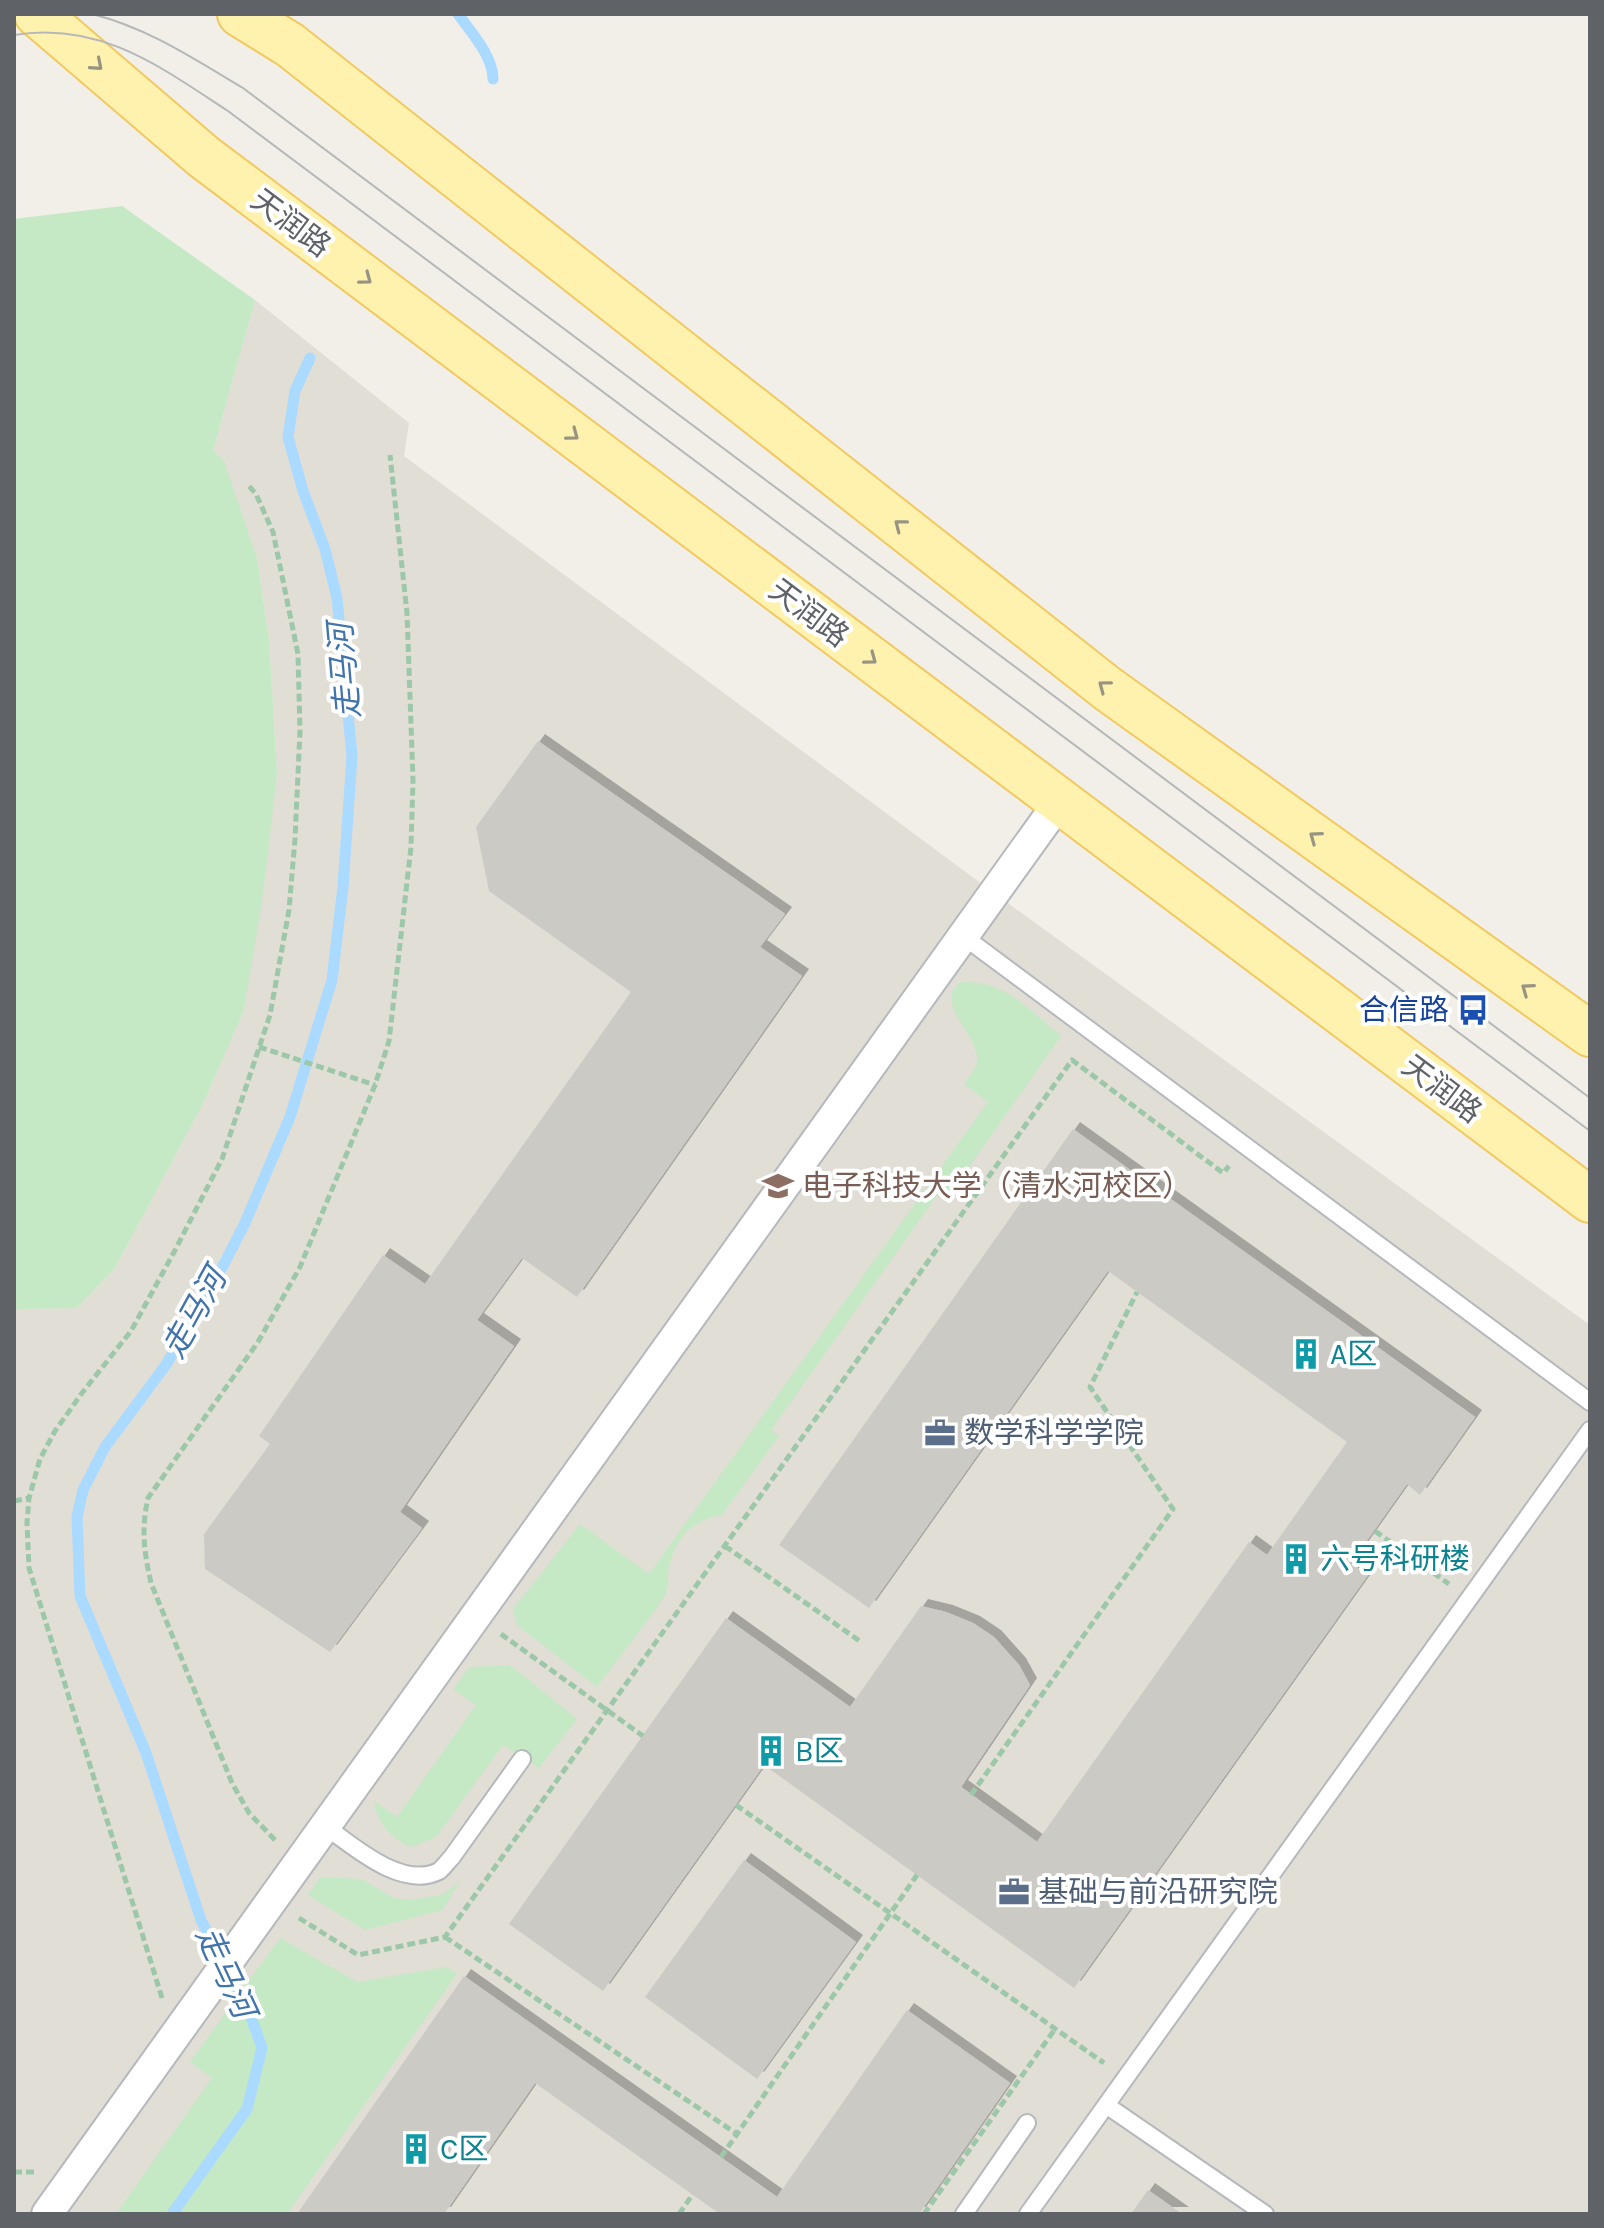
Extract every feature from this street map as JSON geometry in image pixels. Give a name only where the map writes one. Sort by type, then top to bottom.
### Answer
[{"type":"main road","name":"天润路","points":[[37,14],[204,157],[1590,1200]]},
{"type":"main road","points":[[240,14],[290,45],[1108,689],[1590,1034]]},
{"type":"street","points":[[47,2214],[1060,801]]},
{"type":"lane","points":[[963,936],[1590,1402]]},
{"type":"lane","points":[[1028,2214],[1590,1430]]},
{"type":"lane","points":[[325,1826],[382,1866],[413,1874],[439,1870],[452,1857],[522,1759]]},
{"type":"lane","points":[[1106,2105],[1265,2214]]},
{"type":"lane","points":[[964,2214],[1027,2123]]},
{"type":"path","points":[[298,1864],[249,1813],[232,1783],[151,1583],[142,1524],[148,1498],[258,1342],[300,1267],[375,1085],[389,1041],[398,979],[413,806],[412,696],[407,613],[390,455]]},
{"type":"path","points":[[174,2038],[29,1568],[29,1498],[40,1459],[55,1431],[131,1331],[222,1159],[270,1015],[289,910],[300,731],[298,654],[273,532],[256,494],[248,485]]},
{"type":"path","points":[[259,1047],[375,1085]]},
{"type":"path","points":[[268,1905],[358,1955],[445,1937],[1072,1060],[1223,1173],[1244,1145]]},
{"type":"path","points":[[971,1795],[1173,1509],[1090,1387],[1137,1292]]},
{"type":"path","points":[[14,1501],[29,1498]]},
{"type":"path","points":[[1375,1531],[1469,1598]]},
{"type":"path","points":[[725,1546],[861,1642]]},
{"type":"path","points":[[476,1616],[643,1736]]},
{"type":"path","points":[[736,1805],[1124,2078]]},
{"type":"path","points":[[721,2157],[917,1875]]},
{"type":"path","points":[[445,1937],[737,2134]]},
{"type":"path","points":[[924,2214],[1055,2029]]},
{"type":"path","points":[[679,2214],[693,2194]]},
{"type":"shaded area","name":"电子科技大学（清水河校区）","points":[[255,300],[409,423],[404,456],[994,893],[1590,1325],[1590,2214],[14,2214],[14,1309],[77,1308],[115,1268],[203,1104],[244,1010],[277,774],[269,639],[257,558],[213,451]]},
{"type":"green space","points":[[122,206],[255,300],[213,451],[224,461],[257,558],[269,639],[277,774],[263,895],[244,1010],[203,1104],[115,1268],[77,1308],[14,1309],[14,219]]},
{"type":"green space","points":[[961,982],[991,986],[1016,998],[1061,1036],[946,1200],[938,1194],[771,1430],[779,1436],[722,1515],[702,1521],[681,1539],[672,1556],[664,1597],[597,1687],[517,1625],[513,1609],[580,1524],[649,1574],[988,1102],[964,1084],[977,1062],[972,1041],[951,999],[953,990]]},
{"type":"green space","points":[[510,1665],[577,1719],[539,1768],[503,1745],[436,1837],[412,1847],[398,1840],[382,1822],[374,1801],[397,1817],[476,1705],[453,1689],[469,1667]]},
{"type":"green space","points":[[320,1877],[361,1879],[394,1898],[409,1900],[441,1895],[460,1882],[442,1910],[365,1930],[308,1895]]},
{"type":"green space","points":[[280,1938],[357,1982],[447,1967],[457,1974],[287,2214],[116,2214],[212,2078],[190,2062]]},
{"type":"building","points":[[538,741],[785,914],[760,947],[802,976],[577,1297],[522,1258],[477,1320],[514,1346],[400,1512],[422,1528],[330,1652],[205,1569],[204,1534],[270,1444],[259,1436],[383,1255],[425,1284],[631,992],[489,891],[476,827]]},
{"type":"building","name":"六号科研楼","points":[[1073,1129],[1475,1417],[1420,1495],[1407,1484],[1351,1563],[1368,1575],[1074,1988],[764,1765],[603,1991],[509,1924],[726,1618],[850,1707],[921,1606],[973,1623],[994,1637],[1019,1665],[1030,1685],[961,1787],[1037,1842],[1249,1542],[1267,1555],[1347,1442],[1108,1271],[869,1608],[779,1545]]},
{"type":"building","points":[[744,1860],[856,1942],[757,2079],[645,1997]]},
{"type":"building","points":[[464,1976],[777,2197],[907,2010],[1010,2083],[919,2214],[720,2214],[535,2083],[444,2214],[297,2214]]},
{"type":"building","points":[[1148,2190],[1182,2214],[1131,2214]]},
{"type":"waterway","name":"走马河","points":[[458,14],[485,53],[493,79]]},
{"type":"waterway","name":"走马河","points":[[172,2214],[247,2109],[262,2048],[252,2020],[201,1920],[146,1753],[80,1596],[77,1517],[83,1490],[105,1447],[165,1366],[205,1301],[245,1223],[290,1117],[332,980],[343,887],[352,756],[337,598],[325,549],[303,491],[288,437],[295,391],[310,358]]},
{"type":"tram line","points":[[92,14],[151,36],[243,88],[1590,1098]]},
{"type":"tram line","points":[[14,35],[45,32],[101,41],[153,63],[228,111],[1590,1131]]},
{"type":"place","name":"合信路","points":[[1473,1010]]},
{"type":"place","name":"电子科技大学（清水河校区）","points":[[778,1186]]},
{"type":"place","name":"A区","points":[[1306,1354]]},
{"type":"place","name":"数学科学学院","points":[[940,1433]]},
{"type":"place","name":"六号科研楼","points":[[1296,1559]]},
{"type":"place","name":"B区","points":[[771,1751]]},
{"type":"place","name":"基础与前沿研究院","points":[[1014,1892]]},
{"type":"place","name":"C区","points":[[416,2149]]}]
